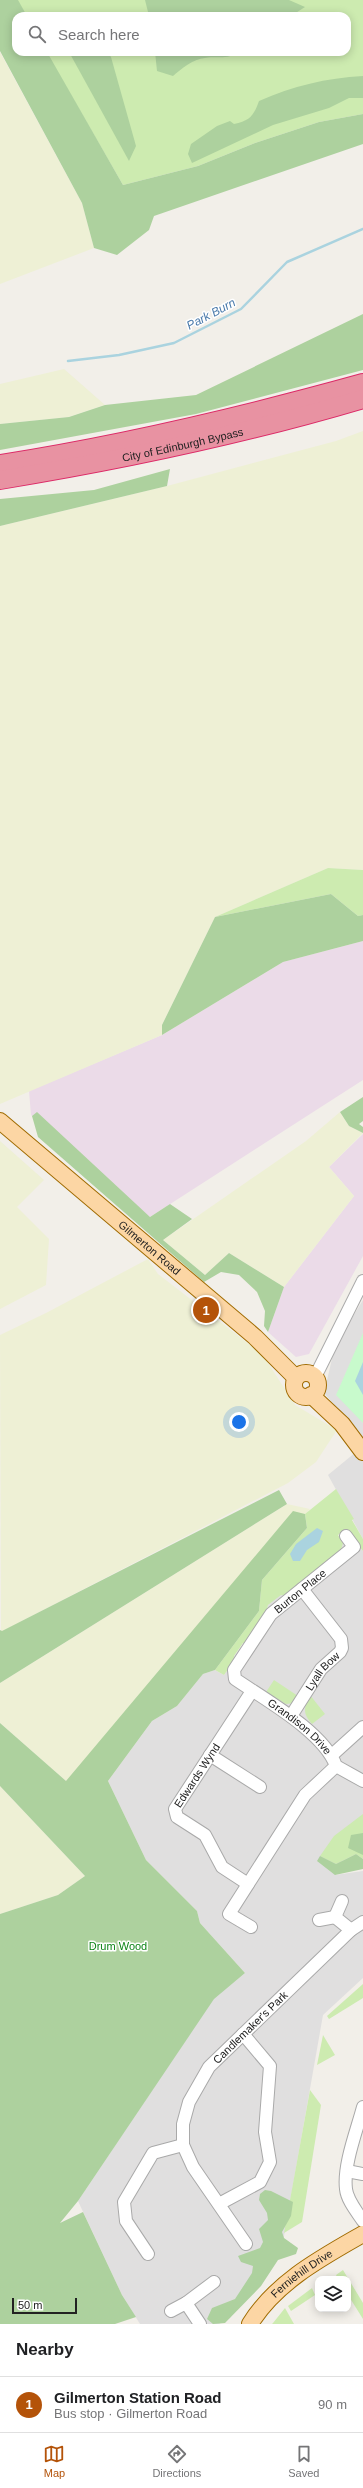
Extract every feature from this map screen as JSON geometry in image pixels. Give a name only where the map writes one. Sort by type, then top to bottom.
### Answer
[{"type":"highway","name":"City of Edinburgh Bypass","points":[[0,464],[147,437],[304,400],[363,383]]},
{"type":"highway","name":"City of Edinburgh Bypass","points":[[0,480],[71,468],[221,436],[363,399]]},
{"type":"highway","points":[[0,461],[55,455]]},
{"type":"highway","points":[[0,484],[71,468]]},
{"type":"main road","name":"Gilmerton Road","points":[[0,1121],[255,1337],[296,1378]]},
{"type":"main road","points":[[304,1373],[314,1377],[317,1388],[311,1395],[304,1396],[297,1392],[294,1385],[296,1378],[304,1373]]},
{"type":"main road","points":[[311,1395],[342,1424],[363,1452]]},
{"type":"main road","name":"Ferniehill Drive","points":[[250,2324],[265,2303],[288,2281],[363,2234]]},
{"type":"street","points":[[314,1377],[363,1281]]},
{"type":"street","name":"Burton Place","points":[[234,1675],[234,1670],[271,1614],[354,1547],[346,1536]]},
{"type":"street","name":"Lyall Bow","points":[[291,1716],[321,1669],[340,1652],[342,1648],[341,1638],[302,1589]]},
{"type":"street","name":"Grandison Drive","points":[[234,1675],[234,1679],[291,1716],[334,1761],[363,1781]]},
{"type":"street","name":"Edwards Wynd","points":[[248,1884],[222,1867],[205,1835],[177,1817],[175,1809],[252,1691]]},
{"type":"street","points":[[251,1928],[229,1914],[305,1795],[363,1727]]},
{"type":"street","points":[[210,1755],[260,1787]]},
{"type":"street","points":[[335,1917],[342,1901]]},
{"type":"street","points":[[320,1920],[335,1917]]},
{"type":"street","points":[[335,1917],[351,1930]]},
{"type":"street","name":"Candlemaker's Park","points":[[246,2244],[193,2168],[184,2145],[183,2124],[189,2102],[209,2067],[351,1930],[363,1922]]},
{"type":"street","points":[[219,2204],[260,2182],[270,2162],[265,2132],[270,2066],[242,2034]]},
{"type":"street","points":[[363,2106],[347,2171],[346,2188],[348,2197],[363,2221]]},
{"type":"street","points":[[352,2147],[363,2141]]},
{"type":"street","points":[[148,2254],[126,2221],[124,2202],[153,2153],[184,2145]]},
{"type":"street","points":[[347,2171],[363,2174]]},
{"type":"street","points":[[171,2311],[186,2303],[214,2282]]},
{"type":"street","points":[[186,2303],[200,2324]]},
{"type":"shaded area","points":[[363,941],[363,1080],[150,1217],[31,1115],[29,1091],[162,1035],[283,962]]},
{"type":"shaded area","points":[[363,1134],[363,1256],[309,1354],[296,1357],[268,1332],[284,1287],[354,1196],[329,1167]]},
{"type":"shaded area","points":[[363,1300],[363,1438],[324,1393],[335,1346]]},
{"type":"shaded area","points":[[356,1452],[363,1460],[363,1539],[328,1475]]},
{"type":"shaded area","points":[[345,1530],[363,1551],[363,1819],[335,1875],[363,1871],[363,1978],[323,2015],[283,2242],[230,2318],[219,2324],[140,2324],[122,2295],[78,2201],[214,1998],[245,1973],[200,1923],[197,1911],[146,1860],[108,1781],[152,1721],[177,1706],[203,1674],[215,1670],[224,1675],[235,1660],[234,1656],[266,1613],[268,1605]]},
{"type":"green space","points":[[0,0],[18,0],[25,12],[12,12],[12,56],[49,56],[123,185],[198,166],[255,143],[319,122],[363,114],[363,144],[154,216],[149,230],[117,255],[94,248],[82,203],[0,51]]},
{"type":"green space","points":[[16,0],[363,0],[363,114],[319,122],[255,143],[198,166],[123,185],[48,56],[351,56],[351,12],[23,12]]},
{"type":"green space","points":[[145,0],[289,0],[305,7],[297,12],[148,12]]},
{"type":"green space","points":[[0,52],[82,203],[94,248],[0,284]]},
{"type":"green space","points":[[71,56],[111,57],[136,146],[129,161]]},
{"type":"green space","points":[[155,56],[230,56],[196,60],[183,67],[173,76],[157,71]]},
{"type":"green space","points":[[363,76],[363,98],[349,98],[329,108],[273,125],[192,163],[188,154],[191,144],[217,126],[230,121],[234,124],[248,119],[253,114],[259,101],[297,87],[323,81]]},
{"type":"green space","points":[[363,314],[363,370],[196,414],[0,450],[0,424],[69,417],[105,405],[196,395]]},
{"type":"green space","points":[[64,369],[105,405],[69,417],[0,424],[0,384]]},
{"type":"green space","points":[[363,431],[363,870],[328,868],[215,917],[162,1025],[162,1035],[0,1104],[0,526],[167,486],[336,441]]},
{"type":"green space","points":[[170,469],[167,486],[0,526],[0,499],[94,490]]},
{"type":"green space","points":[[328,868],[363,870],[363,915],[358,916],[331,894],[215,917]]},
{"type":"green space","points":[[331,894],[358,916],[363,915],[363,941],[283,962],[162,1035],[162,1025],[215,917]]},
{"type":"green space","points":[[363,1097],[363,1121],[359,1124],[363,1127],[363,1133],[349,1126],[340,1112]]},
{"type":"green space","points":[[37,1112],[150,1217],[170,1204],[192,1219],[163,1240],[205,1275],[229,1253],[284,1287],[268,1332],[264,1326],[265,1311],[257,1292],[239,1275],[221,1272],[204,1282],[38,1137],[32,1116]]},
{"type":"green space","points":[[340,1112],[349,1126],[363,1133],[329,1167],[354,1196],[284,1287],[229,1253],[205,1275],[163,1240],[306,1141]]},
{"type":"green space","points":[[0,1141],[44,1180],[17,1207],[49,1239],[46,1285],[0,1309]]},
{"type":"green space","points":[[148,1259],[158,1274],[263,1355],[295,1405],[337,1430],[316,1462],[288,1483],[1,1632],[0,1335],[46,1313]]},
{"type":"green space","points":[[363,1333],[363,1423],[336,1395]]},
{"type":"green space","points":[[336,1489],[354,1519],[352,1520],[363,1539],[363,1551],[345,1530],[338,1535],[343,1543],[340,1553],[285,1596],[281,1595],[268,1605],[266,1613],[247,1643],[243,1643],[234,1656],[235,1660],[224,1675],[215,1670],[259,1611],[262,1580],[307,1528],[305,1514]]},
{"type":"green space","points":[[279,1490],[287,1504],[0,1683],[0,1630],[2,1631]]},
{"type":"green space","points":[[287,1504],[310,1509],[75,1789],[0,1723],[0,1683]]},
{"type":"green space","name":"Drum Wood","points":[[293,1511],[305,1514],[307,1528],[262,1580],[259,1611],[215,1670],[203,1674],[177,1706],[152,1721],[108,1781],[146,1860],[197,1911],[200,1923],[245,1973],[214,1999],[78,2201],[60,2223],[83,2212],[122,2295],[136,2317],[115,2324],[0,2324],[0,1914],[58,1895],[85,1876],[0,1786],[0,1723],[66,1781]]},
{"type":"green space","points":[[274,1680],[298,1696],[294,1703],[286,1704],[266,1692]]},
{"type":"green space","points":[[310,1695],[325,1714],[312,1724],[305,1713],[306,1703]]},
{"type":"green space","points":[[0,1786],[85,1876],[58,1895],[0,1914]]},
{"type":"green space","points":[[363,1814],[363,1859],[356,1854],[336,1864],[320,1856],[334,1836]]},
{"type":"green space","points":[[363,1833],[363,1855],[348,1848],[351,1835]]},
{"type":"green space","points":[[356,1854],[363,1859],[363,1869],[335,1875],[317,1861],[320,1856],[336,1864]]},
{"type":"green space","points":[[363,1984],[363,1998],[329,2019],[327,2016]]},
{"type":"green space","points":[[323,2035],[335,2055],[317,2065]]},
{"type":"green space","points":[[310,2090],[321,2105],[302,2222],[284,2233]]},
{"type":"green space","points":[[265,2190],[271,2191],[293,2202],[291,2216],[282,2232],[284,2238],[298,2248],[296,2254],[278,2260],[261,2286],[225,2323],[213,2324],[207,2319],[212,2308],[235,2299],[252,2273],[253,2266],[241,2262],[238,2256],[260,2248],[263,2242],[259,2229],[268,2220],[267,2213],[259,2200],[260,2194]]},
{"type":"green space","points":[[343,2270],[347,2276],[336,2276]]},
{"type":"green space","points":[[351,2283],[363,2303],[363,2319],[351,2300]]},
{"type":"green space","points":[[312,2288],[315,2295],[291,2311],[288,2306]]},
{"type":"green space","points":[[285,2308],[294,2324],[272,2324],[273,2323]]},
{"type":"water","points":[[363,1362],[363,1395],[355,1381]]},
{"type":"water","points":[[317,1528],[323,1531],[319,1542],[307,1550],[300,1561],[293,1561],[290,1554],[296,1544]]},
{"type":"waterway","name":"Park Burn","points":[[68,361],[119,355],[174,343],[241,309],[287,262],[363,229]]},
{"type":"place","name":"Gilmerton Station Road","points":[[206,1310]]}]
